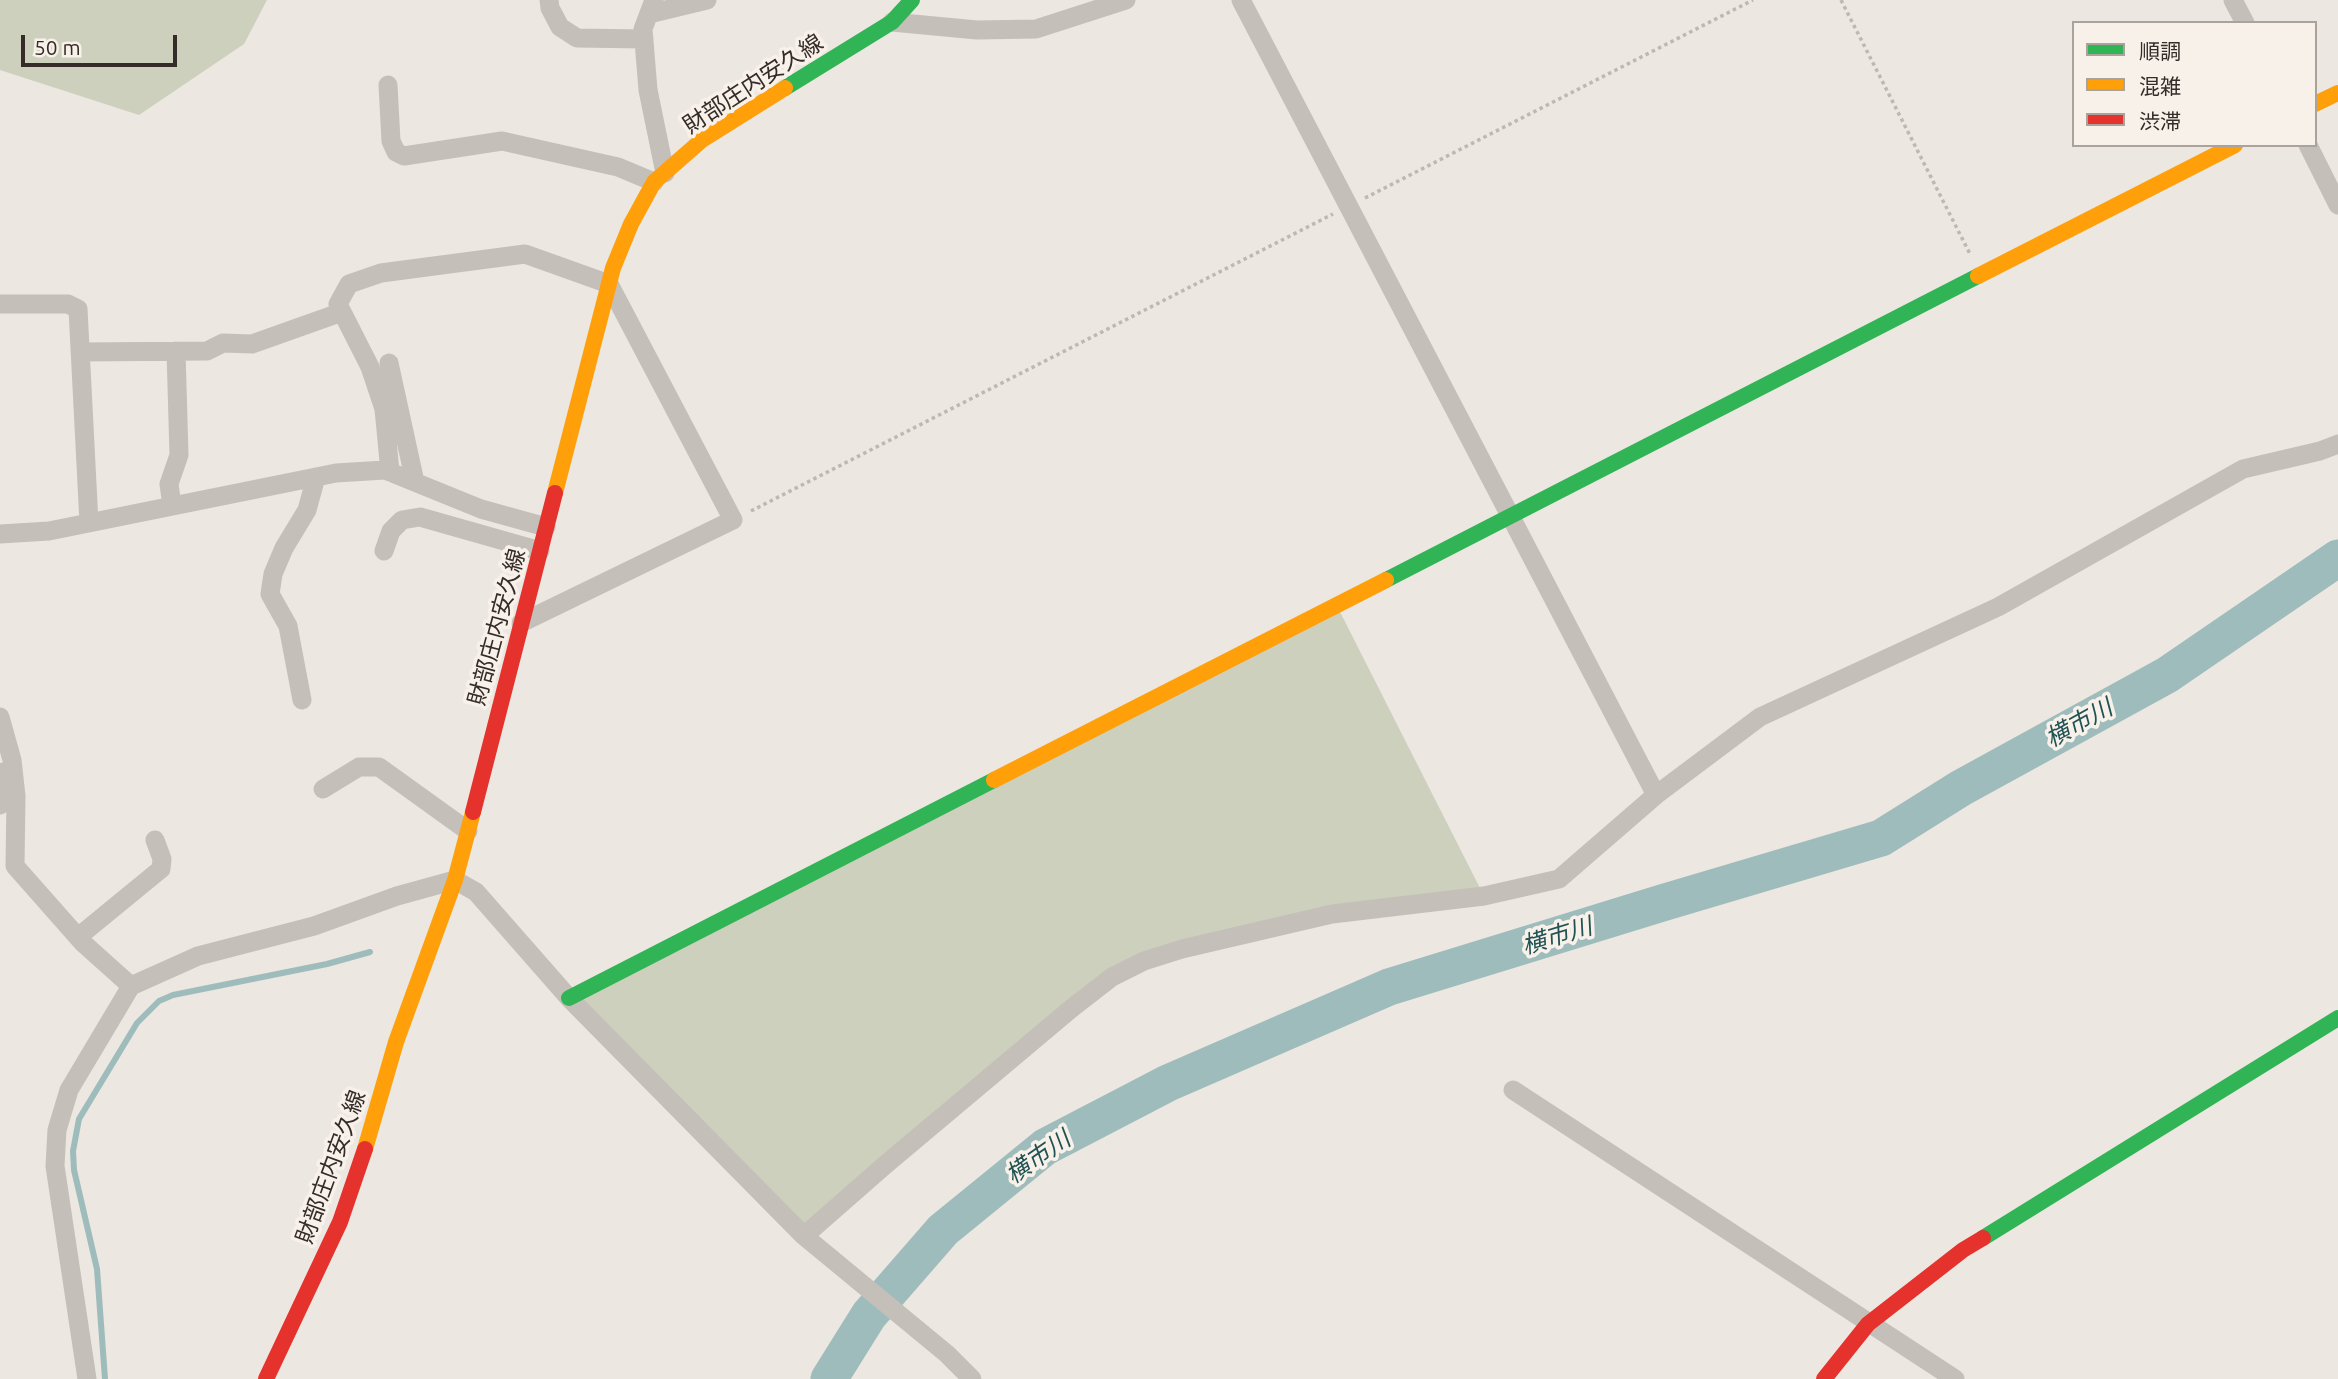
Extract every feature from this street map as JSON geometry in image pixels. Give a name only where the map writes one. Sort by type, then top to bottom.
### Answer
[{"type":"street","points":[[550,0],[550,8],[560,27],[577,38],[644,39]]},
{"type":"street","points":[[388,85],[391,141],[396,152],[404,156],[502,141],[659,177],[643,29],[652,7],[708,0]]},
{"type":"street","name":"財部庄内安久線","points":[[266,1379],[340,1222],[375,1120],[396,1042],[455,880],[609,284],[631,224],[659,177],[702,141],[892,22],[912,0]]},
{"type":"street","points":[[892,22],[977,30],[1036,29],[1126,0]]},
{"type":"street","points":[[1241,0],[1656,795]]},
{"type":"street","points":[[2233,0],[2244,21]]},
{"type":"street","points":[[2317,103],[2338,93]]},
{"type":"street","points":[[569,998],[2231,147]]},
{"type":"street","points":[[2309,147],[2338,205]]},
{"type":"street","points":[[390,472],[384,409],[370,367],[338,304],[349,284],[381,273],[525,254],[609,284],[733,520],[521,624]]},
{"type":"street","points":[[0,304],[68,304],[78,309],[89,523]]},
{"type":"street","points":[[80,352],[207,351],[223,343],[252,344],[342,312]]},
{"type":"street","points":[[172,506],[169,484],[179,455],[176,351]]},
{"type":"street","points":[[389,363],[415,482]]},
{"type":"street","points":[[804,1236],[885,1165],[1112,977],[1182,949],[1332,914],[1484,895],[1559,879],[1656,795],[1760,717],[1998,607],[2243,469],[2320,451],[2338,444]]},
{"type":"street","points":[[0,534],[49,531],[335,473],[385,470],[481,509],[546,527]]},
{"type":"street","points":[[302,700],[288,626],[270,594],[272,575],[284,548],[307,510],[316,477]]},
{"type":"street","points":[[384,551],[391,531],[402,520],[420,517],[540,551]]},
{"type":"street","points":[[0,717],[5,772],[0,805]]},
{"type":"street","points":[[323,789],[359,767],[379,767],[468,831]]},
{"type":"street","points":[[5,772],[16,796],[15,866],[78,937],[131,986]]},
{"type":"street","points":[[78,937],[161,869],[162,859],[155,840]]},
{"type":"street","points":[[87,1379],[55,1167],[57,1130],[69,1090],[131,986],[198,956],[314,926],[397,896],[455,880],[477,892],[569,998],[804,1236],[947,1354],[972,1379]]},
{"type":"street","points":[[1824,1379],[1868,1324],[1964,1250],[2338,1018]]},
{"type":"street","points":[[1513,1090],[1955,1379]]},
{"type":"path","points":[[733,520],[1753,0]]},
{"type":"path","points":[[1841,0],[1980,275]]},
{"type":"green space","points":[[0,0],[267,0],[244,44],[139,115],[0,70]]},
{"type":"green space","points":[[1336,604],[1484,896],[1332,914],[1144,961],[804,1236],[569,998]]},
{"type":"waterway","name":"横市川","points":[[829,1379],[869,1315],[943,1230],[1045,1147],[1168,1083],[1389,987],[1881,838],[1961,788],[2167,675],[2338,558]]},
{"type":"waterway","points":[[105,1379],[97,1269],[74,1170],[73,1151],[79,1119],[137,1023],[159,1001],[173,995],[327,964],[370,952]]},
{"type":"traffic: fast","points":[[785,88],[892,22],[912,0]]},
{"type":"traffic: fast","points":[[1386,580],[1978,276]]},
{"type":"traffic: fast","points":[[569,998],[994,780]]},
{"type":"traffic: fast","points":[[1983,1238],[2338,1018]]},
{"type":"traffic: slow","points":[[555,493],[613,268],[631,224],[654,182],[702,140],[785,88]]},
{"type":"traffic: slow","points":[[2317,103],[2338,93]]},
{"type":"traffic: slow","points":[[1978,276],[2231,147]]},
{"type":"traffic: slow","points":[[994,780],[1386,580]]},
{"type":"traffic: slow","points":[[365,1149],[396,1042],[455,880],[473,812]]},
{"type":"traffic: jam","points":[[473,812],[555,493]]},
{"type":"traffic: jam","points":[[266,1379],[340,1222],[365,1149]]},
{"type":"traffic: jam","points":[[1824,1379],[1868,1324],[1963,1250],[1983,1238]]}]
